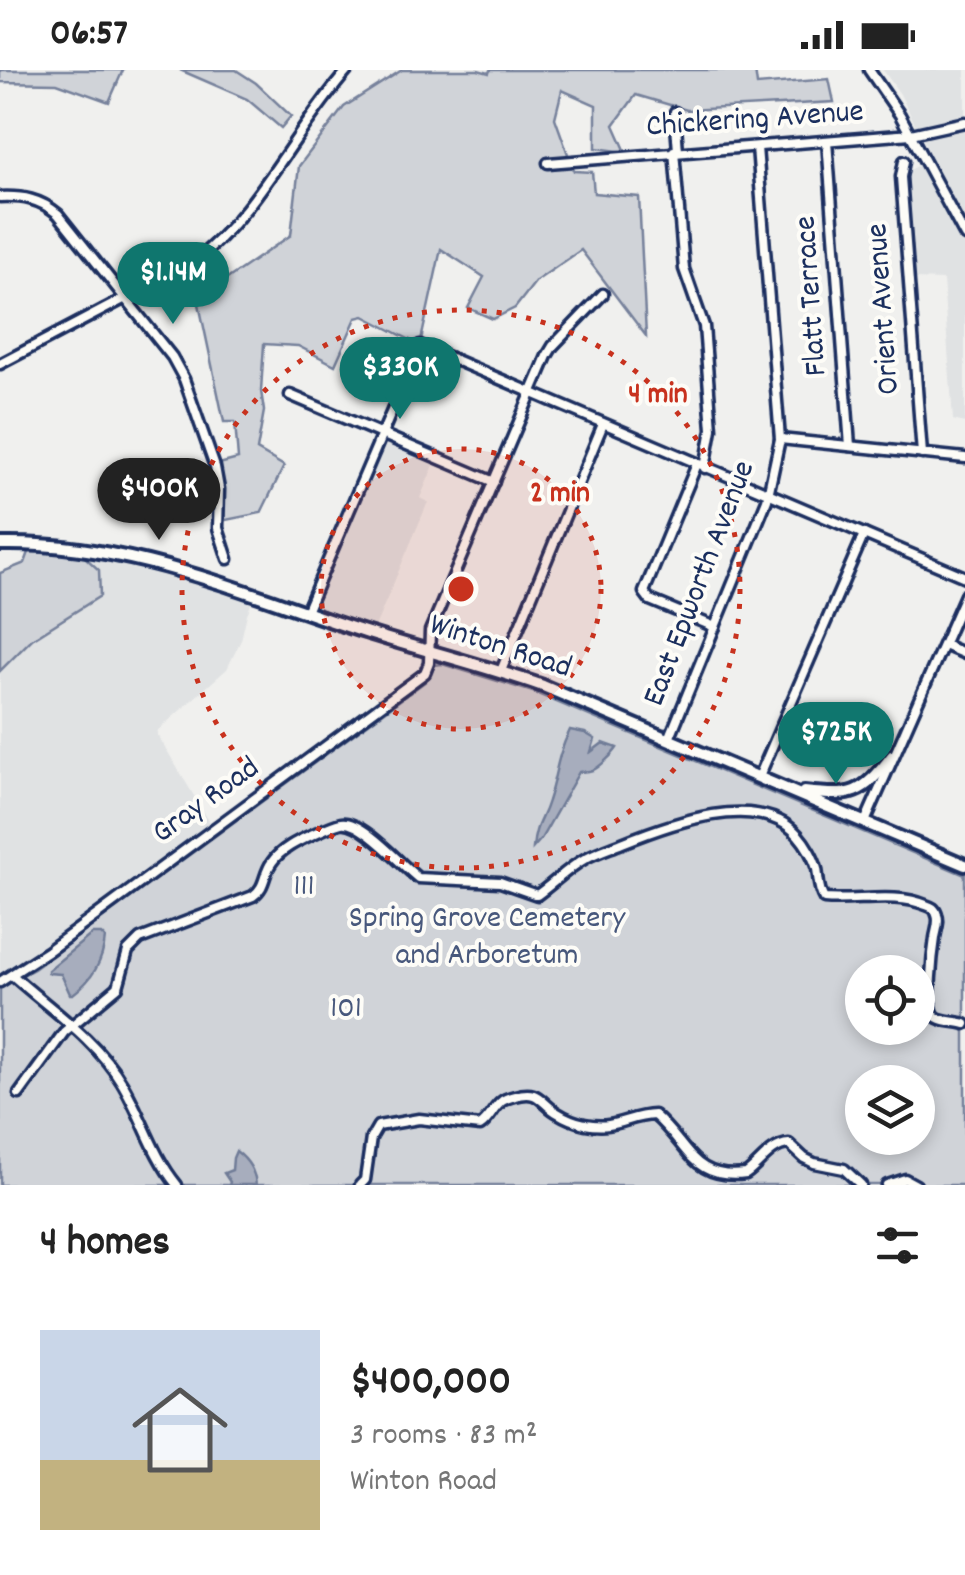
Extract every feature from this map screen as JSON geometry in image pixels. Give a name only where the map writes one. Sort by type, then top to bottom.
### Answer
[{"type":"main road","name":"Winton Road","points":[[0,544],[47,544],[132,557],[500,671],[544,686],[965,865]]},
{"type":"main road","points":[[793,791],[850,793],[874,779],[892,756]]},
{"type":"street","points":[[0,364],[192,263],[225,235],[249,206],[322,100],[348,70]]},
{"type":"street","points":[[869,70],[911,134],[965,236]]},
{"type":"street","points":[[674,112],[684,269],[704,326],[712,429],[701,466],[644,592],[650,600],[715,626]]},
{"type":"street","name":"Chickering Avenue","points":[[548,163],[911,134],[965,122]]},
{"type":"street","name":"Flatt Terrace","points":[[827,141],[850,446]]},
{"type":"street","name":"East Epworth Avenue","points":[[668,739],[768,494],[780,439],[757,146]]},
{"type":"street","name":"Orient Avenue","points":[[904,161],[900,177],[922,454]]},
{"type":"street","points":[[0,196],[30,198],[52,209],[172,357],[184,378],[218,478],[218,528],[228,559]]},
{"type":"street","points":[[430,651],[430,631],[549,351],[602,294]]},
{"type":"street","points":[[306,612],[420,344],[965,577]]},
{"type":"street","points":[[290,395],[494,482]]},
{"type":"street","points":[[500,671],[603,424]]},
{"type":"street","points":[[780,439],[965,458]]},
{"type":"street","points":[[759,778],[864,534]]},
{"type":"street","points":[[865,822],[965,595]]},
{"type":"street","points":[[944,644],[965,654]]},
{"type":"street","name":"Gray Road","points":[[0,982],[48,951],[425,672],[430,651]]},
{"type":"street","points":[[19,1094],[70,1025],[118,986],[128,951],[140,939],[253,896],[262,888],[271,863],[281,852],[342,823],[364,832],[418,878],[500,882],[537,895],[586,858],[665,826],[720,814],[778,819],[798,834],[816,865],[824,899],[917,901],[937,912],[934,1016],[965,1024]]},
{"type":"street","points":[[12,975],[106,1060],[122,1082],[176,1185]]},
{"type":"street","points":[[360,1185],[370,1138],[378,1126],[419,1119],[480,1126],[500,1102],[530,1093],[560,1115],[586,1124],[614,1126],[654,1115],[675,1134],[695,1162],[715,1174],[746,1174],[783,1144],[793,1146],[814,1163],[844,1169],[861,1185]]},
{"type":"street","points":[[887,1185],[905,1179],[916,1185]]},
{"type":"shaded area","points":[[883,70],[965,70],[965,423],[953,420],[943,280],[913,279],[905,179],[908,171],[932,158],[900,94]]},
{"type":"shaded area","points":[[383,435],[437,458],[420,498],[428,502],[372,634],[306,612]]},
{"type":"shaded area","points":[[74,547],[255,595],[227,669],[156,732],[213,828],[0,982],[0,671],[32,639],[65,620],[99,570]]},
{"type":"green space","points":[[0,70],[123,70],[109,102],[57,83],[0,82]]},
{"type":"green space","points":[[180,70],[236,70],[291,116],[281,128],[247,99]]},
{"type":"green space","points":[[402,70],[489,73],[755,70],[757,85],[829,79],[834,102],[687,110],[636,95],[614,125],[626,152],[596,148],[596,105],[562,90],[555,118],[574,171],[592,172],[594,193],[639,197],[646,336],[581,250],[536,281],[515,308],[493,319],[468,308],[484,277],[441,249],[420,345],[364,316],[356,318],[335,365],[298,346],[264,344],[264,411],[257,450],[284,466],[261,513],[221,521],[219,464],[238,459],[235,422],[224,422],[198,299],[291,235],[299,166],[344,107]]},
{"type":"green space","points":[[32,544],[74,547],[99,570],[100,596],[32,639],[0,671],[0,573],[25,563]]},
{"type":"green space","name":"Spring Grove Cemetery and Arboretum","points":[[442,664],[533,692],[965,875],[965,1185],[0,1185],[0,987],[34,969],[426,681],[435,665]]},
{"type":"water","points":[[570,730],[595,739],[591,752],[603,743],[617,748],[596,769],[579,772],[533,848],[537,828]]},
{"type":"water","points":[[92,934],[105,938],[102,955],[91,976],[70,994],[61,974],[48,970]]},
{"type":"water","points":[[236,1151],[250,1166],[256,1185],[229,1185],[224,1173],[232,1170]]},
{"type":"park label","name":"111","points":[[304,888]]},
{"type":"park label","name":"101","points":[[346,1010]]}]
